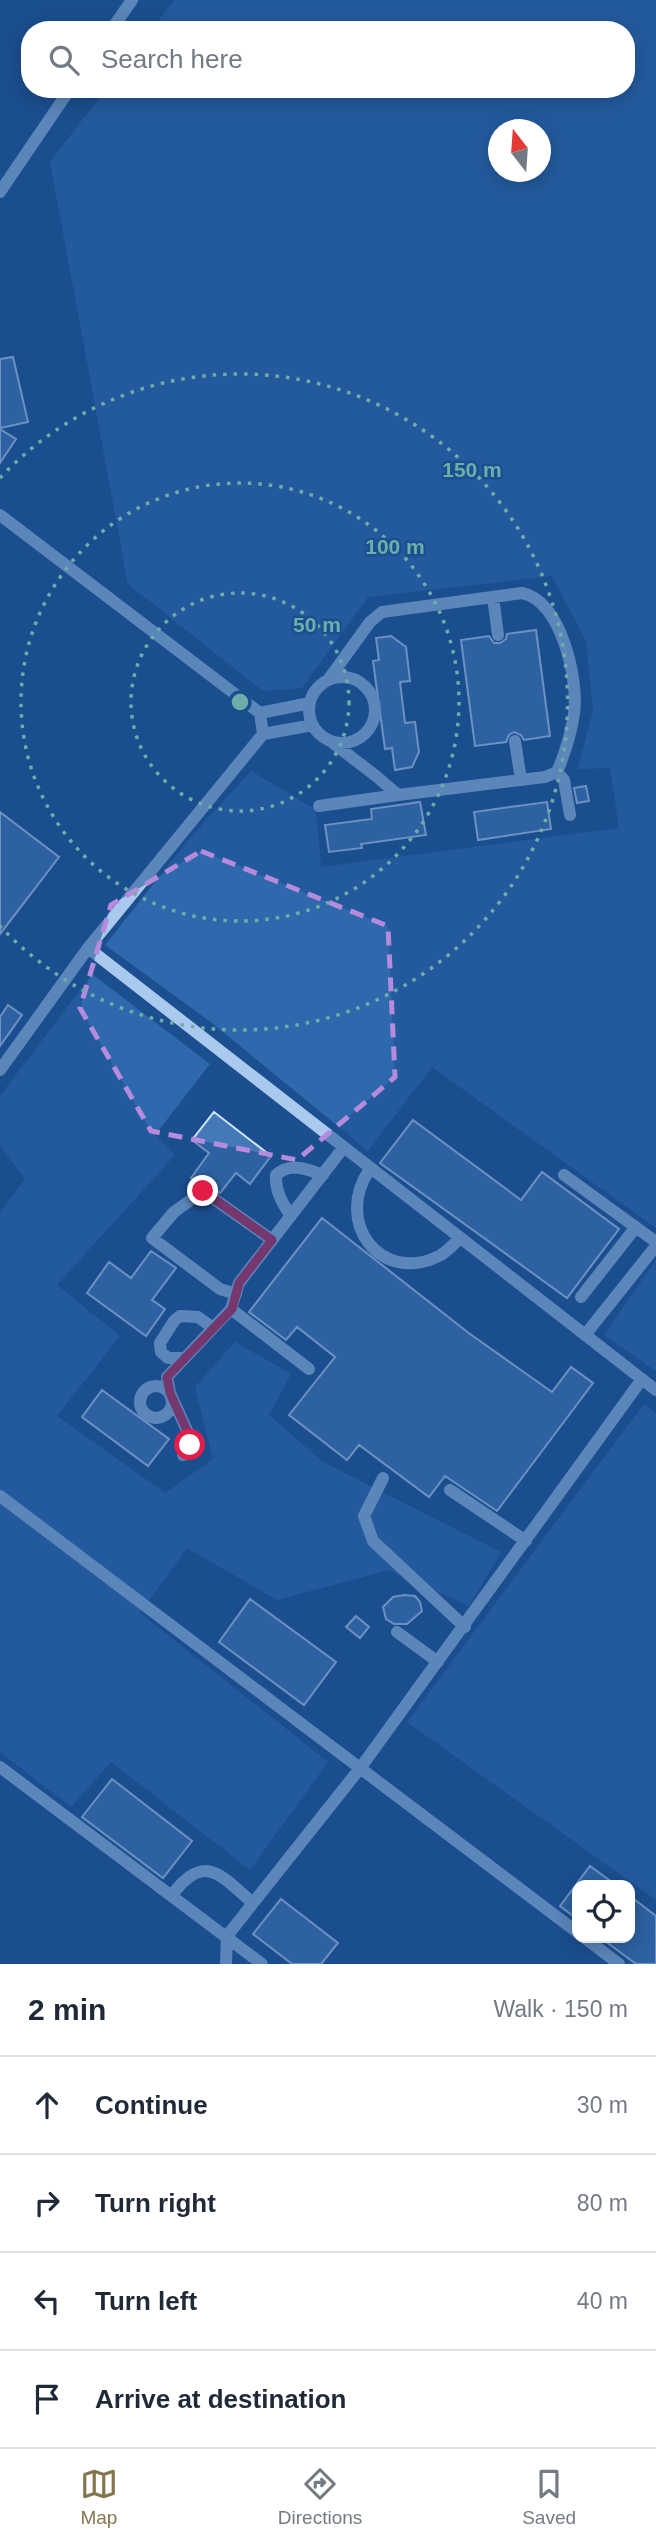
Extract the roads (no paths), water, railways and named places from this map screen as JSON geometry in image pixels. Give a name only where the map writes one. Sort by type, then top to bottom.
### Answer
[{"type":"lane","points":[[117,21],[132,0]]},
{"type":"lane","points":[[0,192],[64,98]]},
{"type":"lane","points":[[0,515],[260,713],[263,734]]},
{"type":"lane","points":[[398,795],[320,734],[309,715],[310,703],[320,686],[328,680],[370,622],[382,612],[522,593],[537,599],[551,615],[563,639],[575,690],[574,712],[557,772]]},
{"type":"lane","points":[[493,597],[498,635]]},
{"type":"lane","points":[[328,680],[339,677],[360,682],[368,689],[375,709],[373,720],[360,737],[340,743],[329,740]]},
{"type":"lane","points":[[260,713],[310,703]]},
{"type":"lane","points":[[0,1070],[88,948],[263,734],[313,725]]},
{"type":"lane","points":[[515,741],[521,780]]},
{"type":"lane","points":[[318,806],[545,777],[557,772]]},
{"type":"lane","points":[[557,772],[564,780],[570,815]]},
{"type":"lane","points":[[88,948],[656,1390]]},
{"type":"lane","points":[[183,1455],[190,1445],[190,1437],[170,1393],[167,1377],[232,1309],[239,1283],[343,1148]]},
{"type":"lane","points":[[291,1216],[279,1195],[275,1184],[276,1175],[281,1170],[297,1167],[323,1175]]},
{"type":"lane","points":[[370,1169],[360,1186],[356,1211],[362,1234],[376,1250],[399,1262],[414,1262],[440,1256],[460,1238]]},
{"type":"lane","points":[[564,1175],[656,1244],[585,1335]]},
{"type":"lane","points":[[236,1294],[220,1289],[152,1238],[174,1212],[203,1191],[272,1240]]},
{"type":"lane","points":[[581,1297],[636,1227]]},
{"type":"lane","points":[[232,1309],[309,1368]]},
{"type":"lane","points":[[185,1359],[167,1357],[161,1352],[160,1343],[174,1321],[180,1316],[198,1317],[213,1328]]},
{"type":"lane","points":[[226,1964],[227,1936],[361,1767],[642,1379]]},
{"type":"lane","points":[[383,1478],[364,1516],[373,1541],[464,1627]]},
{"type":"lane","points":[[450,1490],[526,1541]]},
{"type":"lane","points":[[0,1496],[572,1928]]},
{"type":"lane","points":[[397,1632],[438,1662]]},
{"type":"lane","points":[[0,1767],[262,1964]]},
{"type":"lane","points":[[172,1895],[191,1875],[201,1871],[213,1871],[253,1903]]},
{"type":"lane","points":[[592,1943],[619,1964]]}]
